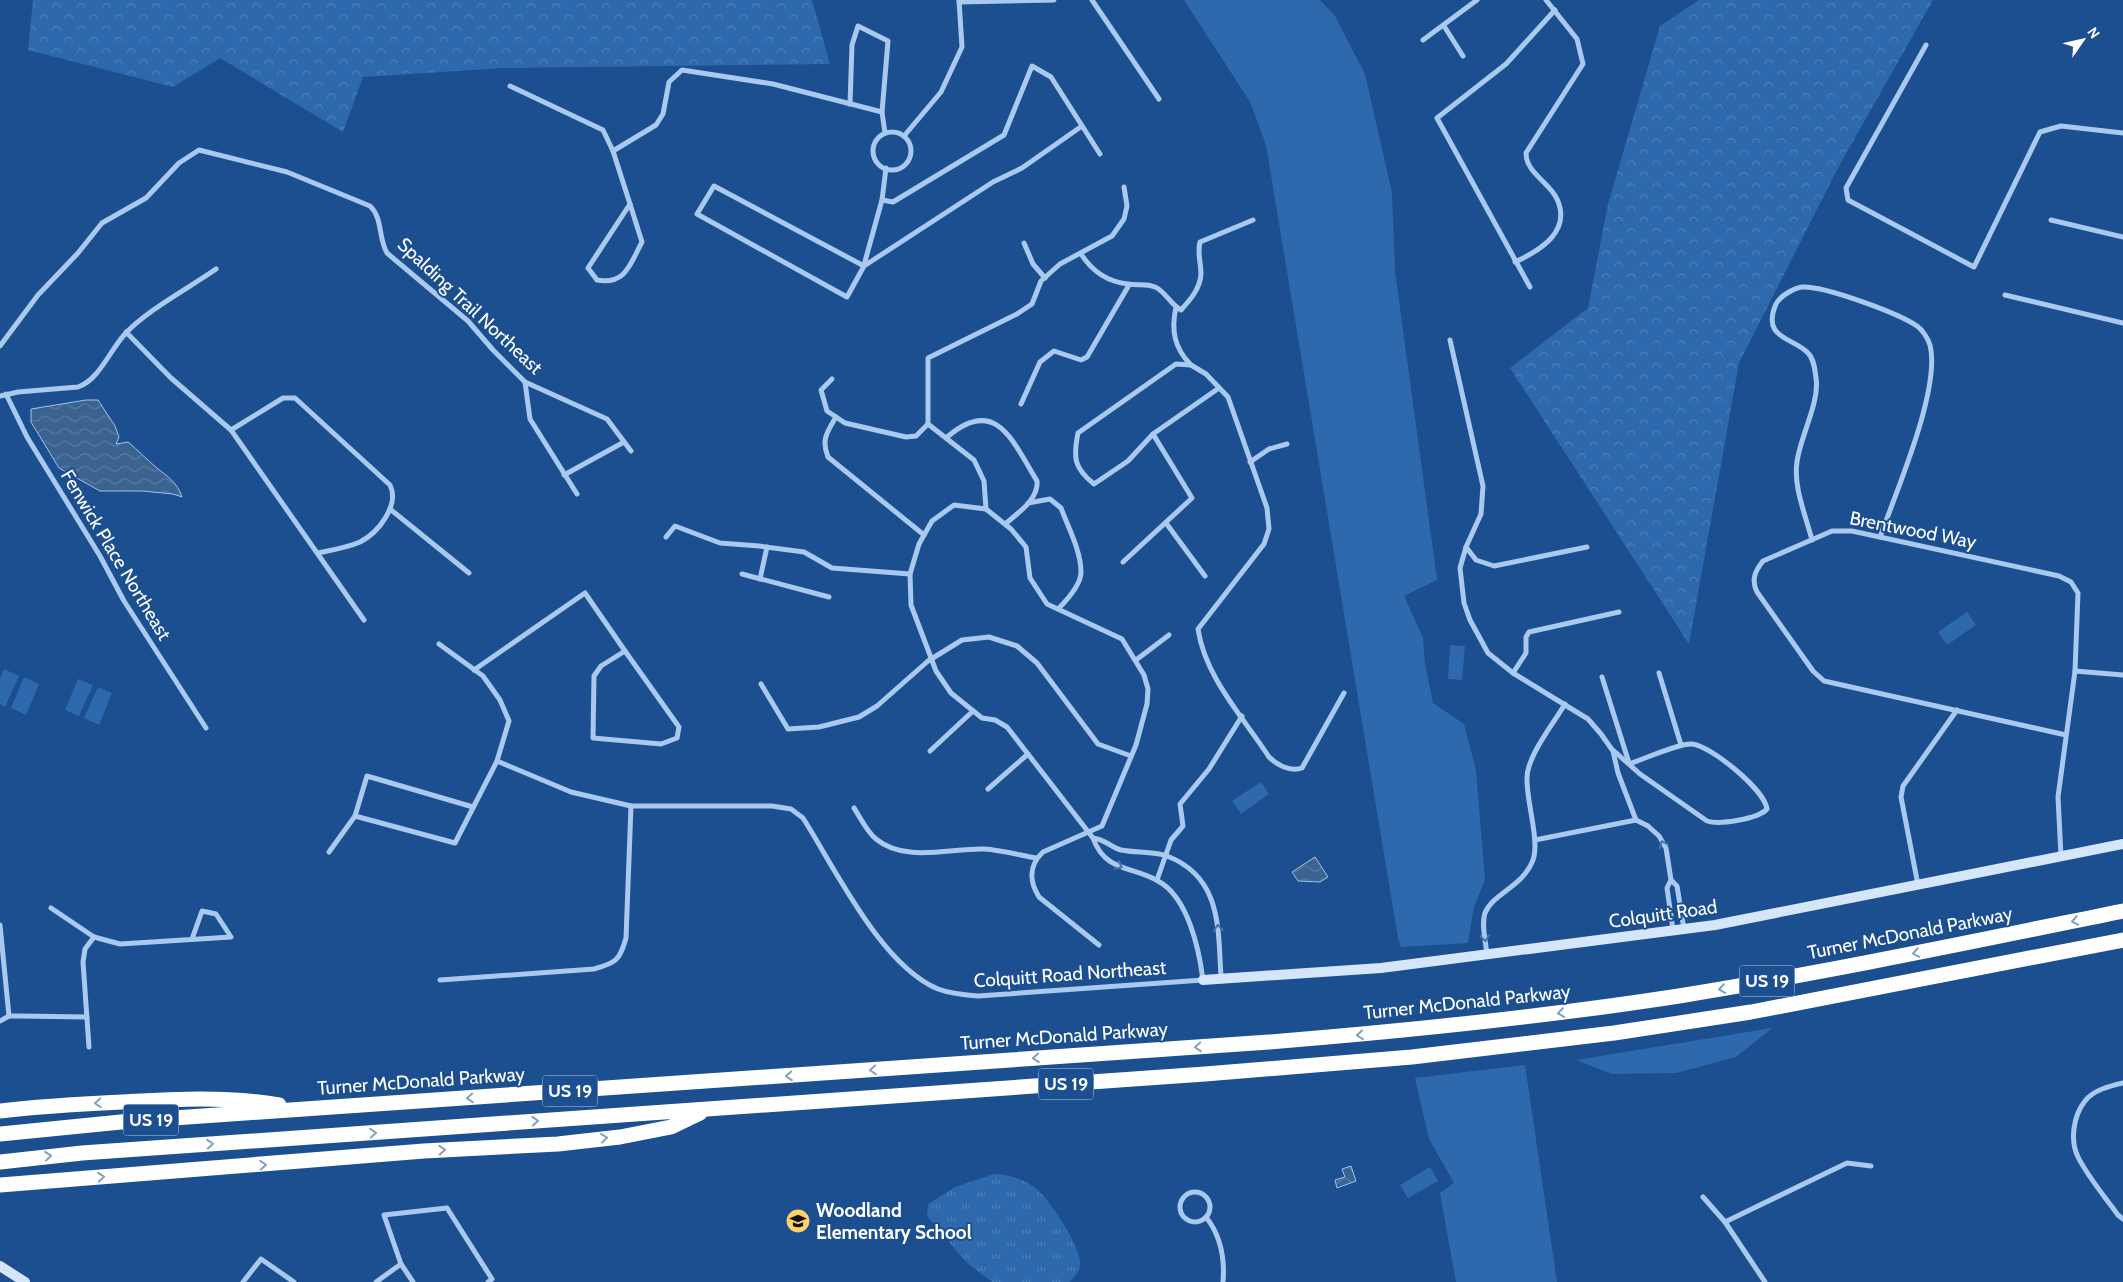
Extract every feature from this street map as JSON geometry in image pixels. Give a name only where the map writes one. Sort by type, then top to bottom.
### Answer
[{"type":"highway","name":"Turner McDonald Parkway","points":[[0,1134],[122,1122],[1269,1042],[1462,1024],[1602,1007],[1746,985],[2123,912]]},
{"type":"highway","name":"US 19","points":[[0,1162],[82,1153],[1342,1064],[1538,1043],[1683,1023],[1813,1002],[2123,940]]},
{"type":"highway","points":[[0,1111],[37,1106],[191,1098],[251,1101],[303,1109]]},
{"type":"highway","points":[[0,1185],[424,1151],[558,1144],[671,1127],[710,1109]]},
{"type":"street","points":[[904,136],[941,92],[962,47],[959,1],[1054,0]]},
{"type":"street","points":[[1092,0],[1159,99]]},
{"type":"street","points":[[1423,40],[1477,0]]},
{"type":"street","points":[[1515,262],[1537,252],[1550,242],[1559,223],[1557,199],[1526,163],[1526,153],[1583,64],[1577,39],[1546,0]]},
{"type":"street","points":[[1530,287],[1437,118],[1506,64],[1555,10]]},
{"type":"street","points":[[850,104],[852,45],[858,26],[888,41],[882,112],[885,133]]},
{"type":"street","points":[[1444,26],[1463,56]]},
{"type":"street","points":[[1926,45],[1846,188],[1848,200],[1974,267],[2040,132],[2060,126],[2123,133]]},
{"type":"street","points":[[882,200],[893,202],[1004,135],[1032,66],[1051,77],[1100,154]]},
{"type":"street","points":[[613,151],[656,125],[663,114],[669,82],[682,70],[773,84],[882,112]]},
{"type":"street","points":[[510,86],[602,130],[613,151],[630,204],[642,242],[623,276],[610,282],[597,280],[588,268],[630,204]]},
{"type":"street","points":[[864,266],[993,182],[1022,168],[1082,126]]},
{"type":"street","points":[[895,132],[904,136],[910,146],[906,162],[897,169],[886,168],[877,162],[873,153],[874,143],[885,133],[895,132]]},
{"type":"street","name":"Spalding Trail Northeast","points":[[0,346],[38,295],[78,253],[102,223],[146,198],[179,163],[200,150],[287,172],[370,206],[377,215],[383,246],[387,253],[468,321],[493,350],[525,382],[607,419],[631,451]]},
{"type":"street","points":[[864,266],[714,186],[697,214],[847,297],[864,266],[882,200],[886,168]]},
{"type":"street","points":[[832,380],[820,390],[827,411],[845,423],[906,438],[916,436],[928,424],[928,358],[1017,314],[1032,304],[1041,281],[1060,264],[1112,236],[1124,219],[1127,206],[1124,187]]},
{"type":"street","points":[[1081,254],[1090,268],[1109,280],[1129,285],[1148,284],[1158,287],[1180,310],[1192,299],[1201,276],[1198,251],[1200,242],[1253,220]]},
{"type":"street","points":[[2051,220],[2123,237]]},
{"type":"street","points":[[1024,243],[1033,264],[1045,278]]},
{"type":"street","points":[[3,395],[78,387],[87,384],[94,378],[110,351],[126,332],[216,269]]},
{"type":"street","points":[[1022,404],[1040,362],[1047,356],[1054,351],[1080,360],[1087,356],[1129,285]]},
{"type":"street","points":[[1812,540],[1800,491],[1796,463],[1816,395],[1815,367],[1809,354],[1783,339],[1774,328],[1772,314],[1777,302],[1801,287],[1815,288],[1893,312],[1919,327],[1929,342],[1932,354],[1931,378],[1921,422],[1880,537]]},
{"type":"street","points":[[2005,295],[2123,324]]},
{"type":"street","points":[[1176,307],[1172,322],[1175,342],[1191,365],[1206,374],[1228,397],[1267,508],[1269,529],[1264,544],[1198,629],[1205,659],[1274,763],[1291,770],[1300,769],[1344,693]]},
{"type":"street","points":[[126,332],[170,378],[231,430],[364,620]]},
{"type":"street","points":[[1450,340],[1483,486],[1481,514],[1466,547],[1460,568],[1463,594],[1470,620],[1488,653],[1512,674],[1565,704],[1588,720],[1613,751],[1640,774],[1699,816],[1716,824],[1756,816],[1767,809],[1762,797],[1747,778],[1694,744],[1681,745],[1629,764]]},
{"type":"street","points":[[1191,365],[1176,364],[1078,433],[1074,454],[1080,473],[1094,484],[1128,461],[1153,434],[1219,388]]},
{"type":"street","points":[[525,382],[530,419],[577,494]]},
{"type":"street","name":"Fenwick Place Northeast","points":[[3,395],[100,556],[124,601],[206,728]]},
{"type":"street","points":[[231,430],[283,398],[295,398],[390,484],[394,499],[390,509],[374,530],[362,540],[347,547],[318,553]]},
{"type":"street","points":[[836,417],[824,438],[824,447],[828,457],[924,535]]},
{"type":"street","points":[[946,438],[955,430],[969,423],[992,421],[1000,425],[1037,481],[1038,488],[1028,504],[1005,524]]},
{"type":"street","points":[[928,424],[974,460],[984,481],[986,509]]},
{"type":"street","points":[[1123,562],[1192,498],[1153,434]]},
{"type":"street","points":[[564,475],[624,442]]},
{"type":"street","points":[[1250,462],[1269,449],[1287,444]]},
{"type":"street","points":[[1028,504],[1050,499],[1056,503],[1061,508],[1077,553],[1081,572],[1079,579],[1058,609]]},
{"type":"street","points":[[1099,945],[1039,897],[1032,881],[1033,866],[1036,858],[1052,847],[1088,832],[1102,826],[1131,756],[1147,704],[1148,689],[1144,675],[1122,639],[1047,604],[1038,593],[1030,578],[1026,547],[1005,524],[986,509],[954,505],[932,521],[924,535],[910,574],[911,606],[936,671],[951,694],[982,718],[995,720],[1007,727],[1088,832],[1093,838],[1096,847],[1107,859],[1120,868],[1157,880],[1171,890],[1183,908],[1201,962],[1203,980]]},
{"type":"street","points":[[390,509],[469,573]]},
{"type":"street","points":[[1166,523],[1206,576]]},
{"type":"street","points":[[666,537],[675,526],[720,543],[804,552],[832,568],[910,574]]},
{"type":"street","name":"Brentwood Way","points":[[2062,856],[2058,796],[2075,671],[2078,593],[2071,582],[2059,576],[1852,531],[1832,531],[1763,561],[1756,569],[1754,579],[1757,592],[1813,671],[1824,681],[2066,735]]},
{"type":"street","points":[[760,579],[767,547]]},
{"type":"street","points":[[1466,547],[1476,560],[1494,566],[1587,547]]},
{"type":"street","points":[[742,574],[829,597]]},
{"type":"street","points":[[474,670],[585,593],[679,726],[677,738],[660,744],[593,738],[594,676],[601,666],[625,651]]},
{"type":"street","points":[[1512,674],[1526,653],[1526,637],[1529,632],[1619,612]]},
{"type":"street","points":[[1136,660],[1169,635]]},
{"type":"street","points":[[761,684],[788,729],[819,727],[859,717],[877,706],[932,659],[962,640],[989,637],[1017,646],[1037,663],[1098,744],[1131,756]]},
{"type":"street","points":[[355,816],[455,844],[497,761],[509,721],[500,700],[483,676],[439,644]]},
{"type":"street","points":[[2075,671],[2123,675]]},
{"type":"street","points":[[1659,673],[1681,745]]},
{"type":"street","points":[[1602,677],[1629,764]]},
{"type":"street","points":[[1487,955],[1484,920],[1490,905],[1528,873],[1534,858],[1535,840],[1527,777],[1530,763],[1565,704]]},
{"type":"street","points":[[930,751],[973,710]]},
{"type":"street","points":[[1918,885],[1901,797],[1903,786],[1957,710]]},
{"type":"street","points":[[1157,880],[1171,840],[1183,826],[1180,804],[1209,769],[1242,716]]},
{"type":"street","points":[[1613,751],[1618,773],[1636,820]]},
{"type":"street","points":[[988,789],[1028,754]]},
{"type":"street","name":"Colquitt Road Northeast","points":[[497,761],[571,792],[631,806],[772,806],[791,809],[803,818],[881,943],[913,974],[938,989],[959,995],[978,996],[1203,980]]},
{"type":"street","points":[[329,852],[355,816],[367,776],[473,807]]},
{"type":"street","points":[[440,980],[594,970],[610,965],[622,956],[626,938],[631,806]]},
{"type":"street","points":[[854,808],[875,839],[897,849],[925,853],[952,849],[986,849],[1036,858]]},
{"type":"street","points":[[1535,840],[1636,820],[1648,826],[1659,836],[1666,848],[1671,880],[1667,888],[1673,930]]},
{"type":"street","points":[[1093,838],[1122,850],[1166,855],[1189,869],[1202,882],[1210,895],[1218,922],[1221,977]]},
{"type":"street","name":"Colquitt Road","points":[[1203,980],[1221,977],[1381,968],[1684,929],[2123,844]]},
{"type":"street","points":[[1671,880],[1677,886],[1684,929]]},
{"type":"street","points":[[51,908],[94,937],[120,944],[221,937],[231,936],[216,914],[202,911],[192,939]]},
{"type":"street","points":[[0,925],[9,1016]]},
{"type":"street","points":[[89,1047],[83,962],[85,949],[94,937]]},
{"type":"street","points":[[0,1021],[9,1016],[87,1017]]},
{"type":"street","points":[[2123,1083],[2103,1088],[2085,1100],[2078,1116],[2073,1139],[2078,1157],[2118,1216],[2123,1219]]},
{"type":"street","points":[[1725,1222],[1847,1163],[1871,1166]]},
{"type":"street","points":[[1206,1217],[1196,1222],[1186,1219],[1180,1209],[1182,1198],[1192,1192],[1204,1195],[1210,1205],[1206,1217],[1219,1240],[1224,1267],[1223,1282]]},
{"type":"street","points":[[1702,1197],[1725,1222],[1765,1282]]},
{"type":"street","points":[[413,1282],[401,1264],[384,1215],[447,1208],[492,1279],[488,1282]]},
{"type":"street","points":[[243,1282],[261,1259],[294,1282]]},
{"type":"street","points":[[376,1282],[401,1264]]},
{"type":"street","points":[[0,1266],[25,1282]]},
{"type":"green space","points":[[33,0],[812,0],[830,64],[504,68],[363,77],[343,132],[220,58],[173,87],[28,50]]},
{"type":"green space","points":[[1184,0],[1320,0],[1335,16],[1365,74],[1392,193],[1395,271],[1437,580],[1404,596],[1423,638],[1425,663],[1433,703],[1464,724],[1476,770],[1485,880],[1474,907],[1468,943],[1401,947],[1398,938],[1266,145],[1250,102]]},
{"type":"green space","points":[[1699,0],[1933,0],[1839,166],[1739,363],[1689,644],[1510,368],[1588,308],[1608,204],[1660,26]]},
{"type":"green space","points":[[1967,612],[1976,625],[1947,645],[1938,632]]},
{"type":"green space","points":[[1450,645],[1465,646],[1462,680],[1448,679]]},
{"type":"green space","points":[[4,669],[19,676],[5,707],[0,704],[0,679]]},
{"type":"green space","points":[[24,677],[39,684],[26,715],[11,708]]},
{"type":"green space","points":[[78,679],[93,685],[79,716],[65,710]]},
{"type":"green space","points":[[98,687],[112,693],[99,725],[84,718]]},
{"type":"green space","points":[[1261,782],[1269,794],[1241,814],[1232,801]]},
{"type":"green space","points":[[1772,1028],[1736,1057],[1676,1073],[1612,1074],[1576,1060]]},
{"type":"green space","points":[[1525,1065],[1557,1282],[1456,1282],[1440,1193],[1454,1183],[1429,1139],[1415,1078]]},
{"type":"green space","points":[[1430,1167],[1438,1181],[1408,1198],[1400,1185]]},
{"type":"green space","points":[[994,1174],[1025,1181],[1040,1192],[1055,1210],[1079,1255],[1080,1268],[1070,1282],[992,1282],[966,1262],[927,1216],[928,1204],[955,1187]]},
{"type":"water","points":[[86,400],[98,400],[115,426],[119,437],[116,444],[128,442],[172,480],[178,487],[182,497],[173,494],[142,491],[100,491],[59,468],[31,422],[31,409]]},
{"type":"water","points":[[1315,857],[1328,877],[1320,882],[1298,881],[1292,872]]},
{"type":"water","points":[[1351,1166],[1356,1181],[1337,1188],[1335,1180],[1345,1177],[1342,1169]]},
{"type":"place","name":"Woodland Elementary School","points":[[798,1221]]}]
